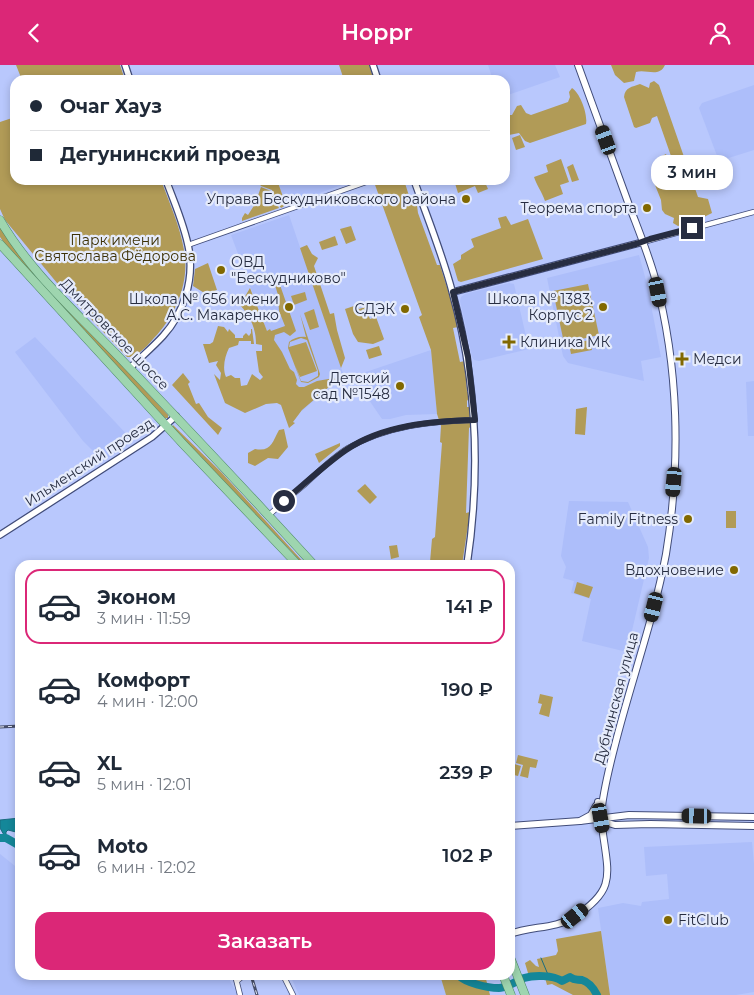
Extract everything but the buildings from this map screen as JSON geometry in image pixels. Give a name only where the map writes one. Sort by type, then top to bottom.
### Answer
[{"type":"main road","name":"Дубнинская улица","points":[[578,65],[643,241],[658,292],[668,345],[674,394],[675,466],[670,525],[659,586],[601,801]]},
{"type":"main road","name":"Дмитровское шоссе","points":[[1,222],[46,280],[310,560]]},
{"type":"main road","name":"Дмитровское шоссе","points":[[0,244],[166,426],[293,560]]},
{"type":"main road","points":[[601,801],[606,811],[618,816]]},
{"type":"main road","points":[[515,934],[566,921],[575,916],[604,889],[608,878],[601,818],[598,810],[601,801]]},
{"type":"main road","points":[[580,821],[591,815],[601,801]]},
{"type":"main road","points":[[515,826],[641,815],[754,817]]},
{"type":"main road","points":[[601,818],[615,825]]},
{"type":"main road","points":[[603,832],[608,827],[615,825],[754,826]]},
{"type":"main road","points":[[515,971],[524,991]]},
{"type":"main road","points":[[505,980],[510,994]]},
{"type":"street","points":[[130,368],[163,336],[172,324],[181,308],[189,277],[188,245],[168,185]]},
{"type":"street","points":[[188,245],[358,185]]},
{"type":"street","points":[[416,185],[453,292],[468,357],[475,420],[474,506],[468,560]]},
{"type":"street","points":[[453,292],[754,212]]},
{"type":"street","points":[[166,426],[176,416]]},
{"type":"street","points":[[269,515],[334,458],[348,448],[365,440],[400,428],[437,422],[475,420]]},
{"type":"street","name":"Ильменский проезд","points":[[0,535],[166,426]]},
{"type":"street","points":[[285,980],[293,995]]},
{"type":"street","points":[[237,981],[240,995]]},
{"type":"shaded area","points":[[488,65],[555,65],[560,77],[510,94],[510,75],[491,75]]},
{"type":"shaded area","points":[[754,85],[754,150],[719,161],[699,108],[702,103]]},
{"type":"shaded area","points":[[279,185],[342,185],[286,205]]},
{"type":"shaded area","name":"Школа № 656 имени А.С. Макаренко","points":[[289,215],[344,376],[302,411],[271,342],[231,235]]},
{"type":"shaded area","name":"Школа № 1383. Корпус 2","points":[[639,255],[647,284],[661,357],[641,361],[644,381],[568,363],[563,356],[547,278]]},
{"type":"shaded area","points":[[509,283],[514,284],[529,349],[479,361],[474,360],[460,301],[461,297],[465,294]]},
{"type":"shaded area","points":[[35,337],[133,441],[103,461],[83,441],[15,352]]},
{"type":"shaded area","name":"Детский сад №1548","points":[[431,350],[437,414],[406,415],[382,419],[369,400],[360,374]]},
{"type":"shaded area","points":[[754,381],[754,436],[748,436],[746,382]]},
{"type":"shaded area","points":[[569,501],[628,502],[648,547],[649,558],[627,652],[582,641],[591,599],[571,593],[574,581],[563,578],[566,567],[561,556]]},
{"type":"shaded area","points":[[15,818],[15,832],[8,830],[6,836],[4,835],[0,828],[0,820]]},
{"type":"shaded area","points":[[752,842],[754,864],[754,992],[736,995],[610,995],[598,908],[623,903],[641,906],[642,902],[669,899],[667,874],[646,876],[644,847]]},
{"type":"shaded area","points":[[0,854],[15,866],[15,980],[230,980],[238,995],[0,995]]},
{"type":"shaded area","points":[[292,980],[442,980],[446,995],[299,995]]},
{"type":"green space","points":[[16,65],[120,65],[123,75],[20,75]]},
{"type":"green space","points":[[339,65],[369,65],[372,75],[342,75]]},
{"type":"green space","points":[[611,65],[665,65],[656,72],[636,72],[634,81],[624,83],[615,75]]},
{"type":"green space","points":[[654,81],[659,85],[698,197],[708,199],[712,213],[698,220],[678,226],[673,223],[674,218],[665,214],[662,210],[661,200],[653,180],[654,171],[659,170],[670,180],[675,181],[678,176],[657,116],[652,118],[650,123],[634,127],[624,97],[629,88],[640,84],[649,88],[650,83]]},
{"type":"green space","points":[[572,88],[578,94],[586,115],[586,124],[530,143],[525,141],[519,133],[510,135],[510,115],[512,115],[517,106],[521,105],[526,113],[531,115],[568,102],[569,92]]},
{"type":"green space","name":"Парк имени Святослава Фёдорова","points":[[10,119],[10,185],[163,185],[180,232],[184,250],[185,274],[180,297],[169,319],[142,351],[127,357],[57,283],[5,220],[0,209],[0,122]]},
{"type":"green space","points":[[520,135],[525,147],[516,150],[512,138]]},
{"type":"green space","points":[[666,154],[671,168],[666,170],[660,157]]},
{"type":"green space","points":[[561,159],[569,182],[560,185],[563,194],[545,201],[534,177],[548,172],[546,165]]},
{"type":"green space","points":[[573,164],[579,180],[572,182],[567,167]]},
{"type":"green space","points":[[279,185],[286,205],[281,208],[274,198],[272,190],[261,186]]},
{"type":"green space","points":[[375,185],[406,185],[410,199],[416,198],[418,213],[437,265],[440,265],[458,327],[453,328],[460,362],[465,361],[467,392],[469,392],[467,407],[470,407],[472,426],[469,428],[466,513],[470,512],[463,560],[430,560],[432,539],[435,537],[442,443],[440,442],[441,426],[437,414],[431,350],[419,317],[422,315]]},
{"type":"green space","points":[[456,185],[486,185],[488,189],[478,193],[475,186],[458,193]]},
{"type":"green space","points":[[261,187],[271,191],[279,208],[242,221],[245,213],[248,215],[255,204]]},
{"type":"green space","points":[[506,216],[511,225],[528,219],[543,259],[461,282],[458,281],[453,264],[461,259],[461,255],[474,247],[471,239],[501,228],[498,218]]},
{"type":"green space","points":[[351,226],[356,240],[346,244],[340,229]]},
{"type":"green space","points":[[0,227],[9,241],[168,415],[168,418],[165,418],[40,284],[0,237]]},
{"type":"green space","points":[[335,236],[338,245],[322,250],[319,242]]},
{"type":"green space","points":[[307,245],[312,254],[318,258],[314,266],[330,314],[334,313],[345,358],[341,368],[300,248]]},
{"type":"green space","points":[[208,263],[217,290],[206,294],[193,286],[195,269]]},
{"type":"green space","points":[[588,284],[599,335],[564,343],[553,291]]},
{"type":"green space","points":[[275,285],[280,285],[296,331],[290,336],[284,332],[275,335],[274,340],[290,369],[294,372],[297,380],[296,384],[299,387],[304,387],[317,381],[334,378],[337,380],[302,410],[293,422],[295,423],[289,428],[281,405],[277,403],[266,404],[245,413],[225,403],[214,374],[220,380],[221,373],[216,365],[218,361],[209,363],[203,344],[213,342],[218,326],[224,327],[228,332],[229,329],[235,335],[235,338],[243,338],[246,333],[249,336],[252,329],[254,344],[251,344],[251,341],[239,341],[238,345],[229,348],[225,358],[224,370],[226,377],[231,375],[235,378],[240,378],[241,386],[247,385],[252,374],[260,380],[263,377],[259,372],[256,351],[262,351],[262,345],[256,344],[252,323],[240,305],[250,288],[267,331],[285,326],[279,311]]},
{"type":"green space","points":[[305,292],[307,300],[294,305],[291,296]]},
{"type":"green space","points":[[357,305],[359,309],[365,307],[370,319],[376,317],[383,340],[373,344],[358,342],[353,334],[345,309]]},
{"type":"green space","points":[[314,309],[319,327],[310,330],[304,313]]},
{"type":"green space","points":[[300,314],[320,374],[319,377],[308,383],[301,382],[288,348],[289,342],[292,339],[306,337]],"holes":[[[301,338],[307,340],[318,371],[318,376],[308,382],[301,381],[295,365],[300,377],[317,371],[306,342],[289,347],[290,342]]]},
{"type":"green space","points":[[590,340],[592,350],[571,354],[569,344]]},
{"type":"green space","points":[[379,346],[382,355],[369,359],[366,350]]},
{"type":"green space","points":[[183,373],[190,382],[188,384],[196,404],[199,403],[208,417],[222,428],[218,435],[172,385]]},
{"type":"green space","points":[[587,407],[585,435],[575,434],[576,409]]},
{"type":"green space","points":[[173,425],[222,473],[301,560],[299,560],[172,427]]},
{"type":"green space","points":[[284,429],[288,447],[278,459],[268,458],[255,466],[248,463],[248,453],[255,449],[268,448],[273,443],[279,430]]},
{"type":"green space","points":[[340,443],[340,446],[319,463],[315,454]]},
{"type":"green space","points":[[365,484],[377,497],[370,504],[357,491]]},
{"type":"green space","points":[[726,511],[736,511],[736,528],[726,528]]},
{"type":"green space","points":[[397,545],[399,557],[391,559],[389,546]]},
{"type":"green space","points":[[577,582],[593,587],[589,598],[574,593]]},
{"type":"green space","points":[[540,694],[553,697],[549,717],[539,714],[542,704],[538,703]]},
{"type":"green space","points":[[518,755],[538,760],[536,768],[530,767],[528,778],[520,776],[523,765],[516,763]]},
{"type":"green space","points":[[515,764],[521,766],[518,776],[515,775]]},
{"type":"green space","points":[[601,931],[610,995],[573,995],[552,984],[547,985],[544,974],[528,973],[525,963],[530,960],[539,967],[537,959],[556,955],[558,951],[556,939]]},
{"type":"green space","points":[[442,980],[486,980],[490,995],[446,995]]},
{"type":"waterway","points":[[0,838],[6,838],[15,843]]},
{"type":"waterway","points":[[541,958],[549,977]]},
{"type":"waterway","points":[[466,980],[499,988],[528,977],[549,977],[562,981],[570,977],[587,982],[597,995]]},
{"type":"railway","points":[[0,727],[15,726]]},
{"type":"railway","points":[[252,980],[257,995]]},
{"type":"place","name":"Управа Бескудниковского района","points":[[466,199]]},
{"type":"place","name":"Теорема спорта","points":[[647,208]]},
{"type":"place","name":"ОВД \"Бескудниково\"","points":[[221,270]]},
{"type":"place","name":"Школа № 656 имени А.С. Макаренко","points":[[289,307]]},
{"type":"place","name":"Школа № 1383. Корпус 2","points":[[603,307]]},
{"type":"place","name":"СДЭК","points":[[405,309]]},
{"type":"place","name":"Клиника МК","points":[[509,342]]},
{"type":"place","name":"Медси","points":[[682,359]]},
{"type":"place","name":"Детский сад №1548","points":[[400,386]]},
{"type":"place","name":"Family Fitness","points":[[688,519]]},
{"type":"place","name":"Вдохновение","points":[[734,570]]},
{"type":"place","name":"FitClub","points":[[668,920]]},
{"type":"route","points":[[284,501],[348,448],[385,432],[437,422],[475,420],[468,357],[453,292],[692,228]]}]
